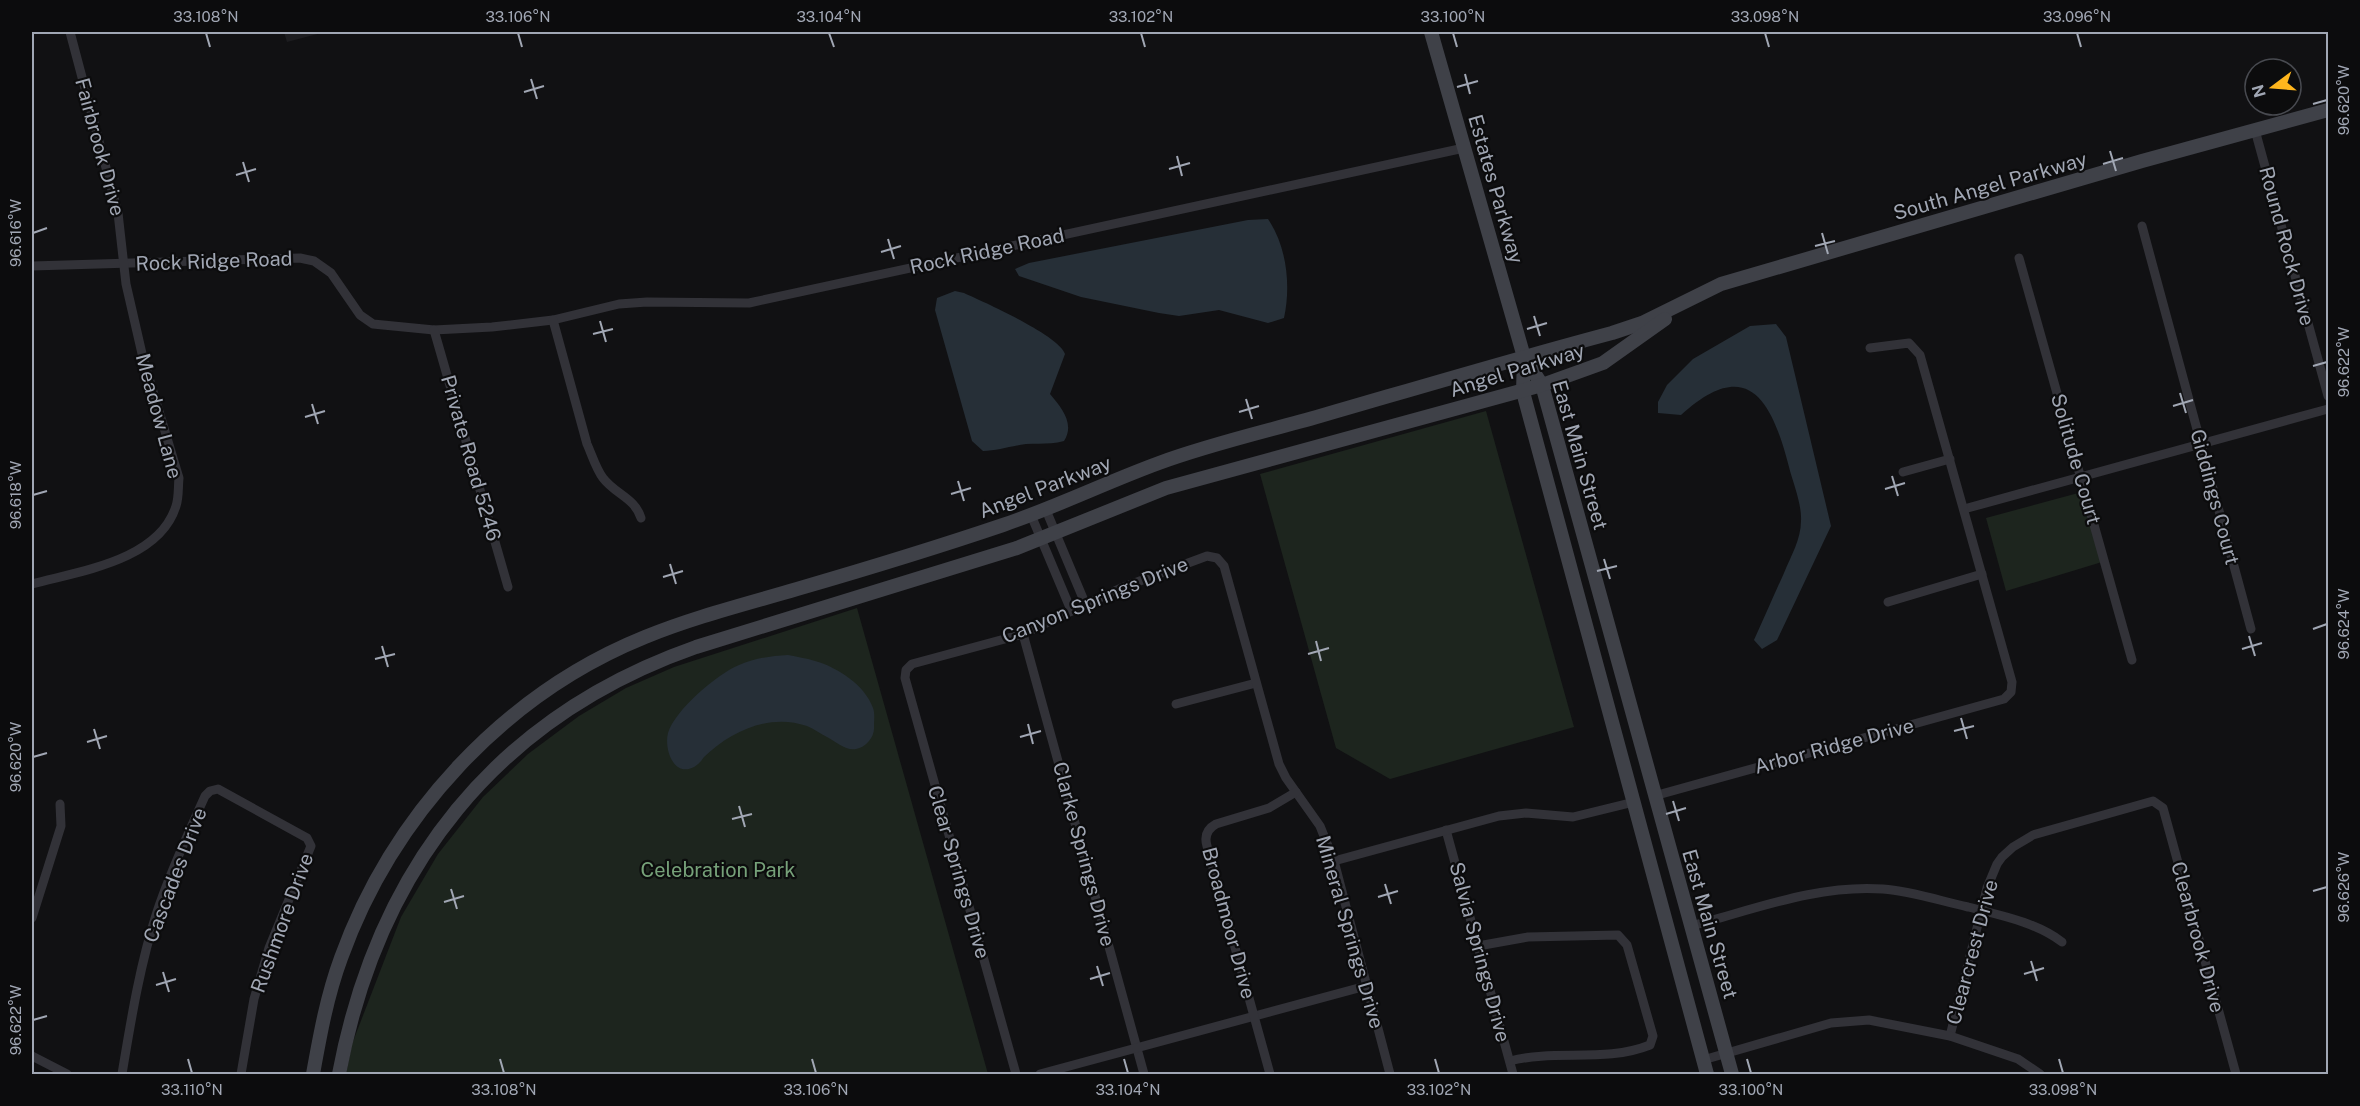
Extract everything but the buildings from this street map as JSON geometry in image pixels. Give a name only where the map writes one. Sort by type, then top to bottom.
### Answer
[{"type":"main road","name":"Estates Parkway","points":[[1431,32],[1524,357]]},
{"type":"main road","name":"South Angel Parkway","points":[[1698,295],[1780,266],[2328,110]]},
{"type":"main road","name":"Angel Parkway","points":[[313,1074],[323,1017],[340,959],[364,902],[394,849],[429,799],[464,761],[516,713],[566,678],[642,638],[711,614],[880,565],[1046,510],[1162,462],[1642,323],[1698,295]]},
{"type":"main road","name":"Angel Parkway","points":[[339,1074],[350,1024],[367,967],[390,912],[419,860],[462,804],[494,769],[537,730],[600,689],[663,659],[951,570],[1041,539],[1166,488],[1523,392],[1603,363],[1698,295]]},
{"type":"main road","name":"East Main Street","points":[[1524,357],[1542,385],[1732,1074]]},
{"type":"main road","name":"East Main Street","points":[[1524,357],[1523,392],[1707,1074]]},
{"type":"main road","points":[[1555,510],[1586,585],[1593,590],[1598,590]]},
{"type":"main road","points":[[1634,802],[1654,796]]},
{"type":"street","name":"Fairbrook Drive","points":[[70,32],[118,213],[124,263]]},
{"type":"street","name":"Round Rock Drive","points":[[2255,130],[2328,396]]},
{"type":"street","name":"Rock Ridge Road","points":[[32,266],[300,258],[314,261],[331,273],[360,315],[373,324],[434,330],[492,327],[553,320],[619,304],[749,303],[1464,148]]},
{"type":"street","name":"Giddings Court","points":[[2142,226],[2251,629]]},
{"type":"street","name":"Solitude Court","points":[[2019,258],[2132,660]]},
{"type":"street","name":"Meadow Lane","points":[[32,584],[91,568],[124,557],[142,548],[169,522],[177,504],[178,478],[143,358],[124,263]]},
{"type":"street","points":[[553,320],[587,444],[604,480],[635,504],[641,518]]},
{"type":"street","name":"Private Road 5246","points":[[434,330],[508,587]]},
{"type":"street","points":[[1869,348],[1909,343],[1920,355],[1982,574],[1888,602]]},
{"type":"street","points":[[1964,509],[2328,409]]},
{"type":"street","points":[[1903,472],[1950,459]]},
{"type":"street","points":[[1046,510],[1085,603]]},
{"type":"street","points":[[1031,515],[1071,610]]},
{"type":"street","name":"Canyon Springs Drive","points":[[906,670],[912,664],[1023,633],[1085,603],[1186,563],[1207,556],[1217,558]]},
{"type":"street","name":"Mineral Springs Drive","points":[[1217,558],[1224,566],[1276,756],[1286,778],[1310,808],[1320,826],[1334,861],[1390,1074]]},
{"type":"street","name":"Arbor Ridge Drive","points":[[1654,796],[2004,699],[2011,692],[2012,682],[1982,574]]},
{"type":"street","name":"Clarke Springs Drive","points":[[1023,633],[1144,1074]]},
{"type":"street","name":"Clear Springs Drive","points":[[906,670],[905,678],[1016,1074]]},
{"type":"street","points":[[1176,704],[1256,683]]},
{"type":"street","name":"Cascades Drive","points":[[122,1074],[144,959],[157,912],[175,863],[207,793],[214,789],[221,790],[307,838],[310,843]]},
{"type":"street","name":"Broadmoor Drive","points":[[1270,1074],[1206,836],[1216,824],[1269,808],[1296,792]]},
{"type":"street","name":"Clearcrest Drive","points":[[1950,1036],[1982,910],[1997,864],[2013,847],[2033,836],[2149,801],[2157,802]]},
{"type":"street","points":[[1334,861],[1512,814],[1573,817],[1634,802]]},
{"type":"street","name":"Clearbrook Drive","points":[[2157,802],[2165,812],[2236,1074]]},
{"type":"street","points":[[32,918],[62,826],[60,804]]},
{"type":"street","name":"Salvia Springs Drive","points":[[1446,830],[1514,1074]]},
{"type":"street","name":"Rushmore Drive","points":[[241,1074],[254,999],[269,948],[290,893],[311,849],[310,843]]},
{"type":"street","points":[[1691,926],[1811,894],[1858,888],[1885,889],[1982,910],[2037,927],[2062,942]]},
{"type":"street","points":[[1478,946],[1528,938],[1618,935],[1627,945],[1653,1036],[1650,1045],[1622,1053],[1546,1055],[1510,1061]]},
{"type":"street","points":[[1040,1074],[1366,986]]},
{"type":"street","points":[[1703,1060],[1831,1023],[1852,1020],[1888,1022],[1950,1036],[2018,1059],[2040,1074]]},
{"type":"street","points":[[32,1056],[67,1074]]},
{"type":"shaded area","points":[[284,32],[325,32],[287,42]]},
{"type":"shaded area","points":[[1268,219],[1280,242],[1286,267],[1287,293],[1284,318],[1268,323],[1219,310],[1179,316],[1081,297],[1019,276],[1015,269],[1029,263],[1248,220]]},
{"type":"shaded area","points":[[955,291],[964,293],[1020,320],[1050,338],[1060,347],[1065,354],[1050,394],[1068,422],[1064,441],[983,451],[972,441],[935,310],[937,298]]},
{"type":"shaded area","points":[[1776,324],[1786,337],[1831,526],[1777,640],[1762,649],[1754,640],[1795,547],[1801,521],[1797,494],[1774,422],[1765,405],[1754,393],[1740,387],[1724,388],[1704,397],[1681,415],[1658,413],[1658,402],[1667,385],[1693,359],[1750,326]]},
{"type":"shaded area","points":[[788,655],[812,660],[841,672],[864,692],[873,708],[874,715],[873,734],[866,744],[860,748],[849,749],[807,726],[779,722],[765,723],[726,739],[694,767],[687,769],[675,765],[667,746],[668,733],[679,714],[698,694],[720,676],[739,665],[763,658]]},
{"type":"green space","points":[[1486,411],[1574,727],[1390,779],[1336,748],[1260,474]]},
{"type":"green space","points":[[2082,492],[2102,562],[2006,591],[1986,518]]},
{"type":"green space","name":"Celebration Park","points":[[857,608],[988,1074],[346,1074],[352,1044],[401,917],[438,854],[483,797],[528,754],[579,716],[626,688],[674,667]]}]
